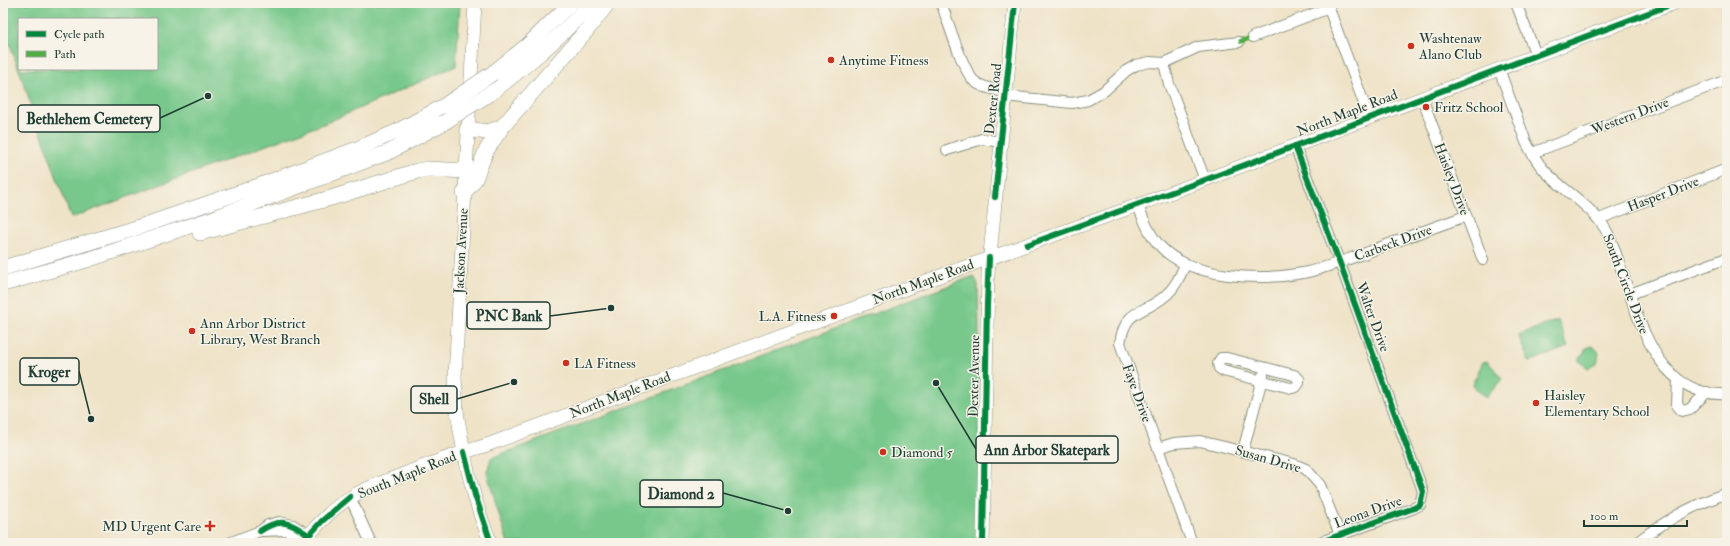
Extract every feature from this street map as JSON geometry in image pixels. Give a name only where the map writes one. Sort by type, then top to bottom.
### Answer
[{"type":"highway","points":[[3,268],[133,229],[268,182],[357,149],[391,134],[444,106],[493,74],[528,46],[571,3]]},
{"type":"highway","points":[[3,284],[113,251],[214,218],[389,152],[443,123],[492,92],[539,55],[562,34],[591,3]]},
{"type":"highway","points":[[464,193],[475,180],[486,151],[502,127],[586,31],[608,3]]},
{"type":"highway","points":[[467,128],[480,132],[487,132],[502,127]]},
{"type":"highway","points":[[113,251],[153,245],[331,198],[417,171],[428,169],[465,171]]},
{"type":"main road","name":"Jackson Avenue","points":[[475,3],[467,128],[455,377],[458,422],[464,452],[475,495],[491,543]]},
{"type":"main road","name":"Dexter Road","points":[[989,258],[1015,3]]},
{"type":"main road","name":"North Maple Road","points":[[464,452],[989,258],[1138,205],[1675,3]]},
{"type":"main road","name":"Dexter Avenue","points":[[983,543],[989,258]]},
{"type":"main road","name":"South Maple Road","points":[[304,540],[322,521],[350,497],[376,484],[464,452]]},
{"type":"street","points":[[941,3],[960,56],[974,82],[981,86],[1006,94],[1072,103],[1088,100],[1104,91],[1126,71],[1136,65],[1150,62],[1164,63],[1198,47],[1239,42]]},
{"type":"street","points":[[1516,3],[1536,55]]},
{"type":"street","points":[[1253,37],[1328,6],[1369,117]]},
{"type":"street","points":[[1164,63],[1169,84],[1205,180]]},
{"type":"street","name":"South Circle Drive","points":[[1499,69],[1526,142],[1532,153],[1544,170],[1599,219],[1611,240],[1646,339],[1666,369],[1678,380],[1691,387],[1707,392],[1727,394]]},
{"type":"street","name":"Western Drive","points":[[1532,153],[1727,80]]},
{"type":"street","name":"Haisley Drive","points":[[1422,98],[1482,260]]},
{"type":"street","points":[[947,150],[982,139],[1001,142]]},
{"type":"street","name":"Walter Drive","points":[[1295,146],[1340,262],[1422,483],[1424,492],[1422,499]]},
{"type":"street","name":"Hasper Drive","points":[[1599,219],[1727,170]]},
{"type":"street","name":"Carbeck Drive","points":[[1138,205],[1150,232],[1159,245],[1172,257],[1185,265],[1217,274],[1264,277],[1304,273],[1340,262],[1466,216]]},
{"type":"street","points":[[1630,294],[1726,263]]},
{"type":"street","name":"Faye Drive","points":[[1185,265],[1176,285],[1165,297],[1133,314],[1122,332],[1120,343],[1192,543]]},
{"type":"street","points":[[1221,358],[1227,358],[1294,375],[1299,379],[1299,383],[1296,387],[1291,388],[1261,381],[1223,371],[1219,368],[1218,363],[1221,358]]},
{"type":"street","points":[[1243,451],[1265,368]]},
{"type":"street","points":[[1678,380],[1677,405],[1682,411],[1690,409],[1707,392]]},
{"type":"street","name":"Susan Drive","points":[[1158,448],[1174,443],[1200,441],[1294,464],[1309,472],[1320,485],[1340,535]]},
{"type":"street","points":[[1636,543],[1668,520],[1688,508],[1727,493]]},
{"type":"street","points":[[350,497],[371,543]]},
{"type":"street","name":"Leona Drive","points":[[1318,543],[1414,508],[1420,505],[1422,499]]},
{"type":"street","points":[[229,543],[260,531],[286,530],[304,540]]},
{"type":"green space","points":[[3,3],[460,3],[456,66],[326,123],[71,218],[19,70],[158,70],[158,18],[18,18],[18,68],[3,25]]},
{"type":"green space","points":[[974,276],[978,284],[980,378],[978,543],[508,543],[487,472],[491,458]]},
{"type":"green space","points":[[1558,320],[1568,347],[1529,362],[1518,335]]},
{"type":"green space","points":[[1591,346],[1599,352],[1597,364],[1588,368],[1578,360],[1584,353],[1585,349]]},
{"type":"green space","points":[[1487,361],[1502,379],[1486,398],[1472,385],[1483,362]]},
{"type":"marked path","points":[[1239,42],[1253,37]]},
{"type":"cycle path","points":[[995,197],[1015,3]]},
{"type":"cycle path","points":[[1027,245],[1205,180],[1675,3]]},
{"type":"cycle path","points":[[1295,146],[1342,269],[1423,491],[1420,505],[1414,508],[1318,543]]},
{"type":"cycle path","points":[[983,543],[989,258]]},
{"type":"cycle path","points":[[464,452],[475,495],[491,543]]},
{"type":"cycle path","points":[[302,543],[322,521],[350,497]]},
{"type":"cycle path","points":[[260,531],[273,524],[285,523],[296,527],[308,535]]},
{"type":"place","name":"Washtenaw Alano Club","points":[[1411,46]]},
{"type":"place","name":"Anytime Fitness","points":[[831,60]]},
{"type":"place","name":"Bethlehem Cemetery","points":[[208,96]]},
{"type":"place","name":"Fritz School","points":[[1426,107]]},
{"type":"place","name":"PNC Bank","points":[[611,308]]},
{"type":"place","name":"L.A. Fitness","points":[[834,316]]},
{"type":"place","name":"Ann Arbor District Library, West Branch","points":[[192,331]]},
{"type":"place","name":"LA Fitness","points":[[566,363]]},
{"type":"place","name":"Shell","points":[[514,382]]},
{"type":"place","name":"Ann Arbor Skatepark","points":[[936,383]]},
{"type":"place","name":"Haisley Elementary School","points":[[1536,403]]},
{"type":"place","name":"Kroger","points":[[91,419]]},
{"type":"place","name":"Diamond 5","points":[[883,452]]},
{"type":"place","name":"Diamond 2","points":[[788,511]]},
{"type":"place","name":"MD Urgent Care","points":[[210,526]]}]
